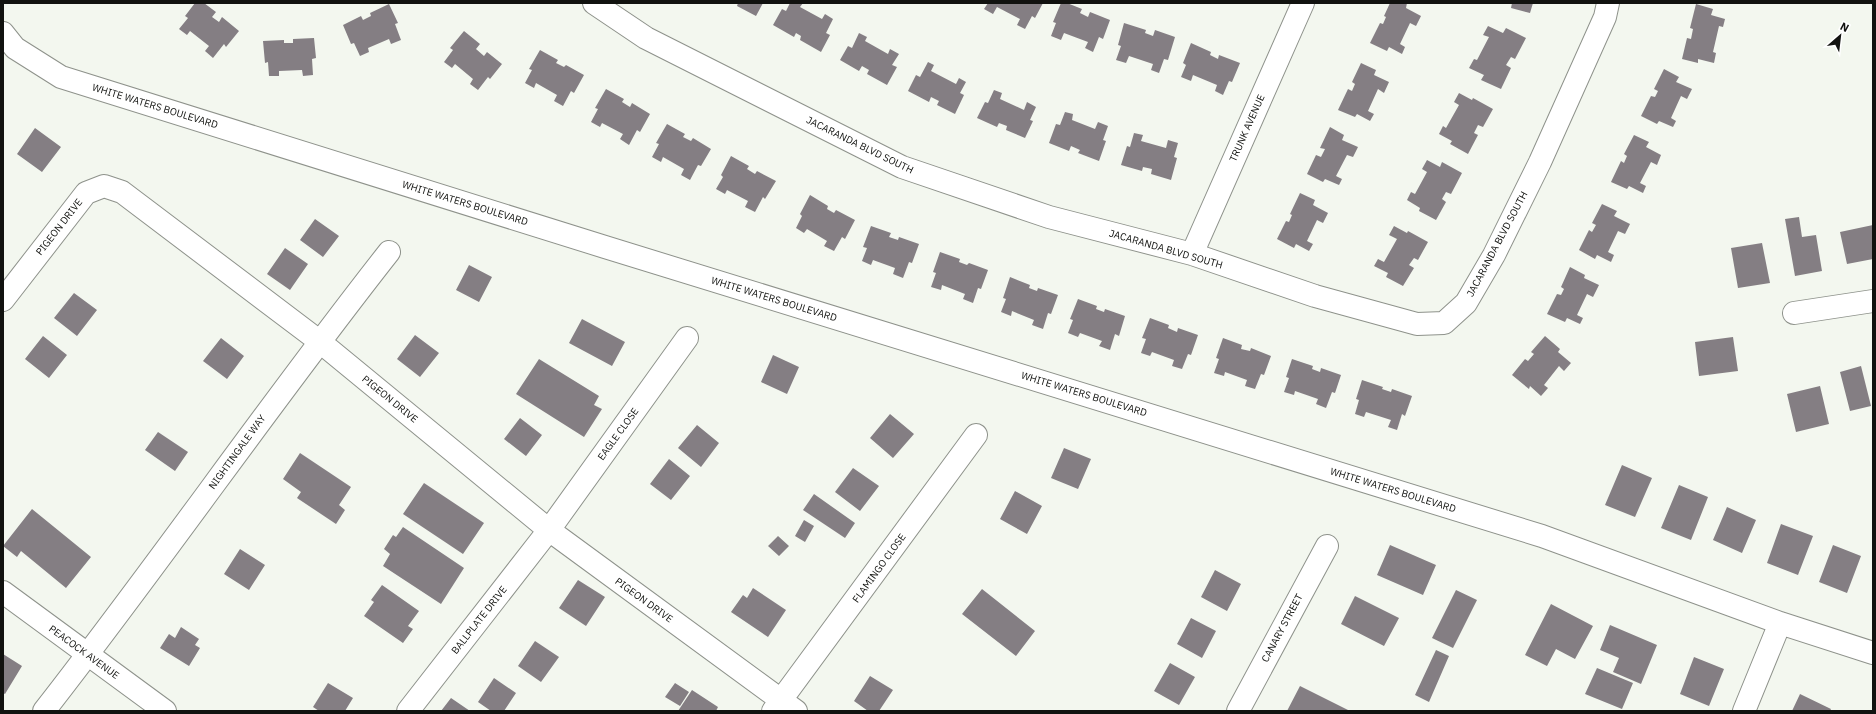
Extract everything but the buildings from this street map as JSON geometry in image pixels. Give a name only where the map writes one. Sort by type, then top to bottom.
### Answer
[{"type":"street","name":"JACARANDA BLVD SOUTH","points":[[594,3],[646,38],[902,167],[1049,217],[1192,254],[1316,296],[1417,324],[1444,323],[1466,303],[1494,255],[1540,162],[1605,17],[1608,3]]},
{"type":"street","name":"TRUNK AVENUE","points":[[1192,254],[1301,3]]},
{"type":"street","name":"WHITE WATERS BOULEVARD","points":[[3,33],[15,48],[61,77],[1558,541],[1780,623],[1873,653]]},
{"type":"street","name":"PIGEON DRIVE","points":[[3,300],[86,193],[104,186],[122,192],[319,341],[549,530],[783,707]]},
{"type":"street","name":"NIGHTINGALE WAY","points":[[44,711],[88,655],[319,341],[389,252]]},
{"type":"street","points":[[1794,313],[1873,301]]},
{"type":"street","name":"EAGLE CLOSE","points":[[549,530],[687,338]]},
{"type":"street","name":"FLAMINGO CLOSE","points":[[783,707],[976,435]]},
{"type":"street","name":"BALLPLATE DRIVE","points":[[408,711],[549,530]]},
{"type":"street","name":"CANARY STREET","points":[[1238,711],[1327,546]]},
{"type":"street","name":"PEACOCK AVENUE","points":[[3,592],[165,711]]},
{"type":"street","points":[[1744,711],[1780,623]]}]
